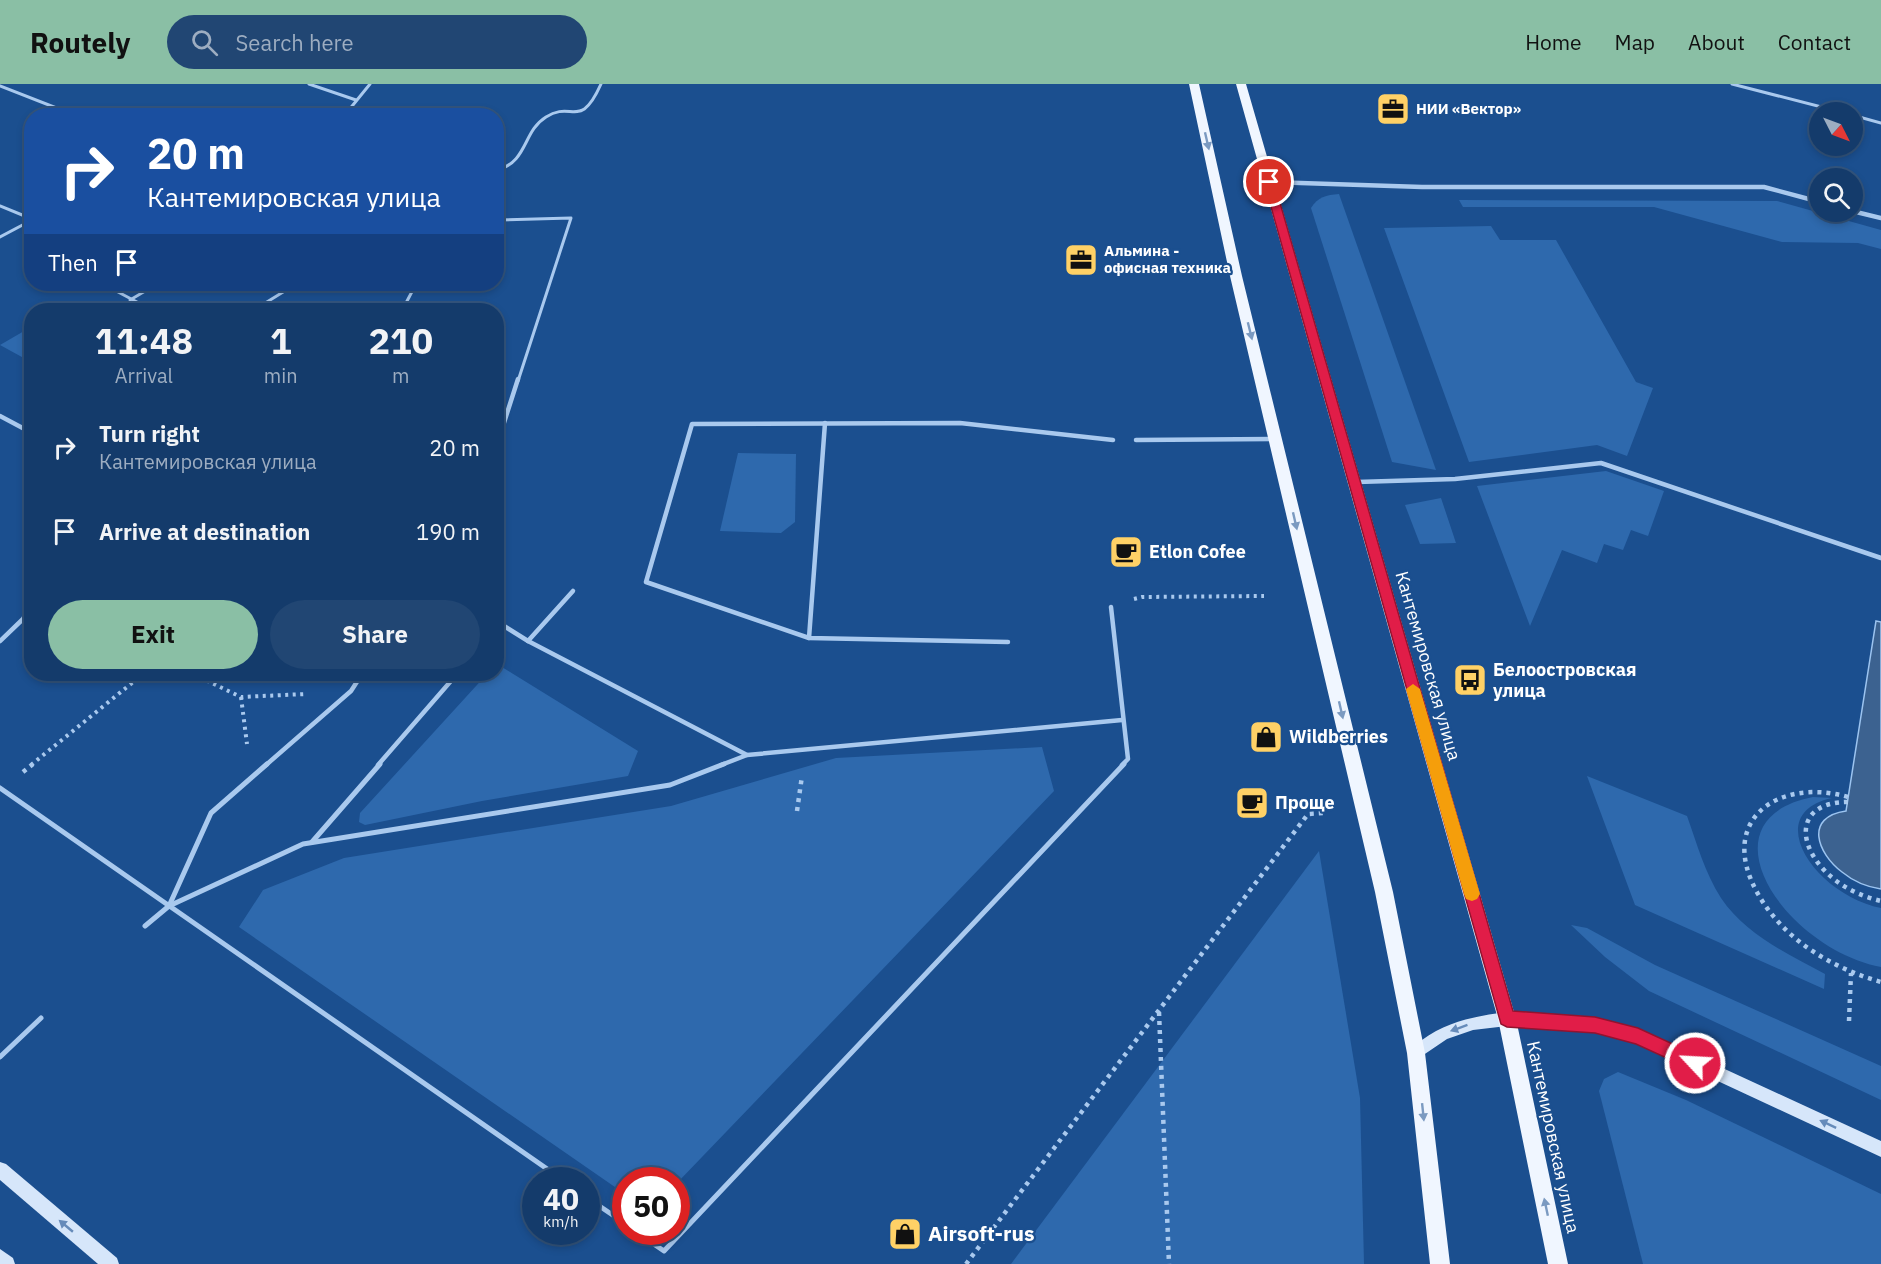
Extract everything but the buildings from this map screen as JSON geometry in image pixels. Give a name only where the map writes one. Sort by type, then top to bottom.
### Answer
[{"type":"main road","points":[[1194,84],[1384,892],[1416,1053],[1440,1264]]},
{"type":"main road","name":"Кантемировская улица","points":[[1241,84],[1507,1019],[1558,1264]]},
{"type":"main road","points":[[1416,1053],[1442,1034],[1473,1023],[1507,1019],[1595,1025],[1638,1036],[1881,1149]]},
{"type":"main road","points":[[0,1170],[111,1264]]},
{"type":"main road","points":[[0,1257],[8,1264]]},
{"type":"street","points":[[1269,182],[1422,187],[1764,187],[1809,199]]},
{"type":"street","points":[[1863,214],[1881,218]]},
{"type":"lane","points":[[309,84],[356,100]]},
{"type":"lane","points":[[350,108],[370,84]]},
{"type":"lane","points":[[504,170],[515,164],[542,120],[550,114],[582,111],[589,106],[601,84]]},
{"type":"lane","points":[[1732,84],[1809,104]]},
{"type":"lane","points":[[0,86],[56,108]]},
{"type":"lane","points":[[1863,119],[1881,123]]},
{"type":"lane","points":[[0,206],[24,216]]},
{"type":"lane","points":[[504,220],[571,218],[504,423]]},
{"type":"lane","points":[[0,237],[24,224]]},
{"type":"lane","points":[[115,291],[137,303]]},
{"type":"lane","points":[[130,300],[145,291]]},
{"type":"lane","points":[[265,303],[285,291]]},
{"type":"lane","points":[[406,303],[412,291]]},
{"type":"lane","points":[[0,416],[24,429]]},
{"type":"lane","points":[[809,638],[825,423]]},
{"type":"lane","points":[[1008,642],[809,638],[646,582],[692,424],[960,423],[1113,440]]},
{"type":"lane","points":[[1136,440],[1276,440]]},
{"type":"lane","points":[[1354,482],[1455,479],[1601,463],[1881,558]]},
{"type":"lane","points":[[528,641],[573,591]]},
{"type":"lane","points":[[690,1223],[1128,759],[1111,608]]},
{"type":"lane","points":[[0,641],[24,617]]},
{"type":"lane","points":[[504,627],[747,755]]},
{"type":"lane","points":[[169,906],[211,813],[351,691],[357,681]]},
{"type":"lane","points":[[312,842],[451,681]]},
{"type":"lane","points":[[145,926],[169,906],[303,844],[312,842],[670,785],[747,755],[1122,720]]},
{"type":"lane","points":[[1,788],[544,1167]]},
{"type":"lane","points":[[0,1057],[41,1018]]},
{"type":"lane","points":[[655,1245],[664,1251],[670,1245]]},
{"type":"path","points":[[1111,608],[1142,597],[1264,596]]},
{"type":"path","points":[[1,788],[134,681]]},
{"type":"path","points":[[208,681],[241,697],[351,691]]},
{"type":"path","points":[[241,697],[251,777]]},
{"type":"path","points":[[797,811],[806,750]]},
{"type":"path","points":[[1881,901],[1858,894],[1835,880],[1816,861],[1807,841],[1806,823],[1815,809],[1848,799],[1820,791],[1787,795],[1771,801],[1750,823],[1745,837],[1744,854],[1748,873],[1756,891],[1785,929],[1812,951],[1851,973],[1881,982]]},
{"type":"path","points":[[966,1264],[1308,814],[1323,813]]},
{"type":"path","points":[[1849,1021],[1851,973]]},
{"type":"path","points":[[1158,1012],[1169,1264]]},
{"type":"shaded area","points":[[1339,194],[1436,470],[1392,462],[1311,208],[1323,197]]},
{"type":"shaded area","points":[[1459,200],[1777,201],[1809,210],[1809,222],[1852,222],[1881,230],[1881,249],[1858,243],[1782,242],[1654,207],[1463,207]]},
{"type":"shaded area","points":[[1491,226],[1500,240],[1556,240],[1636,382],[1653,388],[1627,456],[1597,445],[1469,462],[1384,228]]},
{"type":"shaded area","points":[[24,331],[24,358],[0,345]]},
{"type":"shaded area","points":[[738,453],[796,454],[795,522],[781,533],[720,531]]},
{"type":"shaded area","points":[[1606,471],[1664,491],[1648,536],[1631,530],[1623,550],[1604,544],[1597,563],[1562,550],[1530,626],[1477,486]]},
{"type":"shaded area","points":[[1441,498],[1456,543],[1420,544],[1405,505]]},
{"type":"shaded area","points":[[1876,621],[1881,622],[1881,889],[1860,883],[1842,872],[1826,855],[1819,837],[1824,820],[1846,811]]},
{"type":"shaded area","points":[[504,668],[638,751],[628,776],[482,801],[365,825],[359,822],[360,813],[481,681],[504,681]]},
{"type":"shaded area","points":[[1042,747],[1054,791],[690,1169],[690,1167],[612,1167],[612,1185],[600,1177],[600,1167],[586,1167],[239,927],[263,890],[344,858],[671,806],[836,758]]},
{"type":"shaded area","points":[[1587,776],[1687,816],[1710,879],[1731,911],[1768,942],[1825,974],[1824,989],[1635,905]]},
{"type":"shaded area","points":[[1813,797],[1832,798],[1816,803],[1805,811],[1798,832],[1800,843],[1814,867],[1830,883],[1843,893],[1881,908],[1881,967],[1845,955],[1813,935],[1794,919],[1767,883],[1760,865],[1758,847],[1761,830],[1771,816],[1788,805]]},
{"type":"shaded area","points":[[1319,851],[1360,1098],[1364,1264],[1011,1264]]},
{"type":"shaded area","points":[[1571,925],[1587,928],[1655,965],[1881,1066],[1881,1100],[1649,991],[1605,957]]},
{"type":"shaded area","points":[[1618,1072],[1686,1100],[1881,1194],[1881,1264],[1643,1264],[1599,1091],[1604,1079]]},
{"type":"slow traffic","points":[[1413,689],[1472,894]]},
{"type":"place","name":"НИИ «Вектор»","points":[[1393,109]]},
{"type":"place","name":"Альмина - офисная техника","points":[[1081,260]]},
{"type":"place","name":"Etlon Cofee","points":[[1126,552]]},
{"type":"place","name":"Белоостровская улица","points":[[1470,680]]},
{"type":"place","name":"Wildberries","points":[[1266,737]]},
{"type":"place","name":"Проще","points":[[1252,803]]},
{"type":"place","name":"Airsoft-rus","points":[[905,1234]]},
{"type":"route","points":[[1269,182],[1507,1019],[1595,1025],[1638,1036],[1695,1063]]}]
